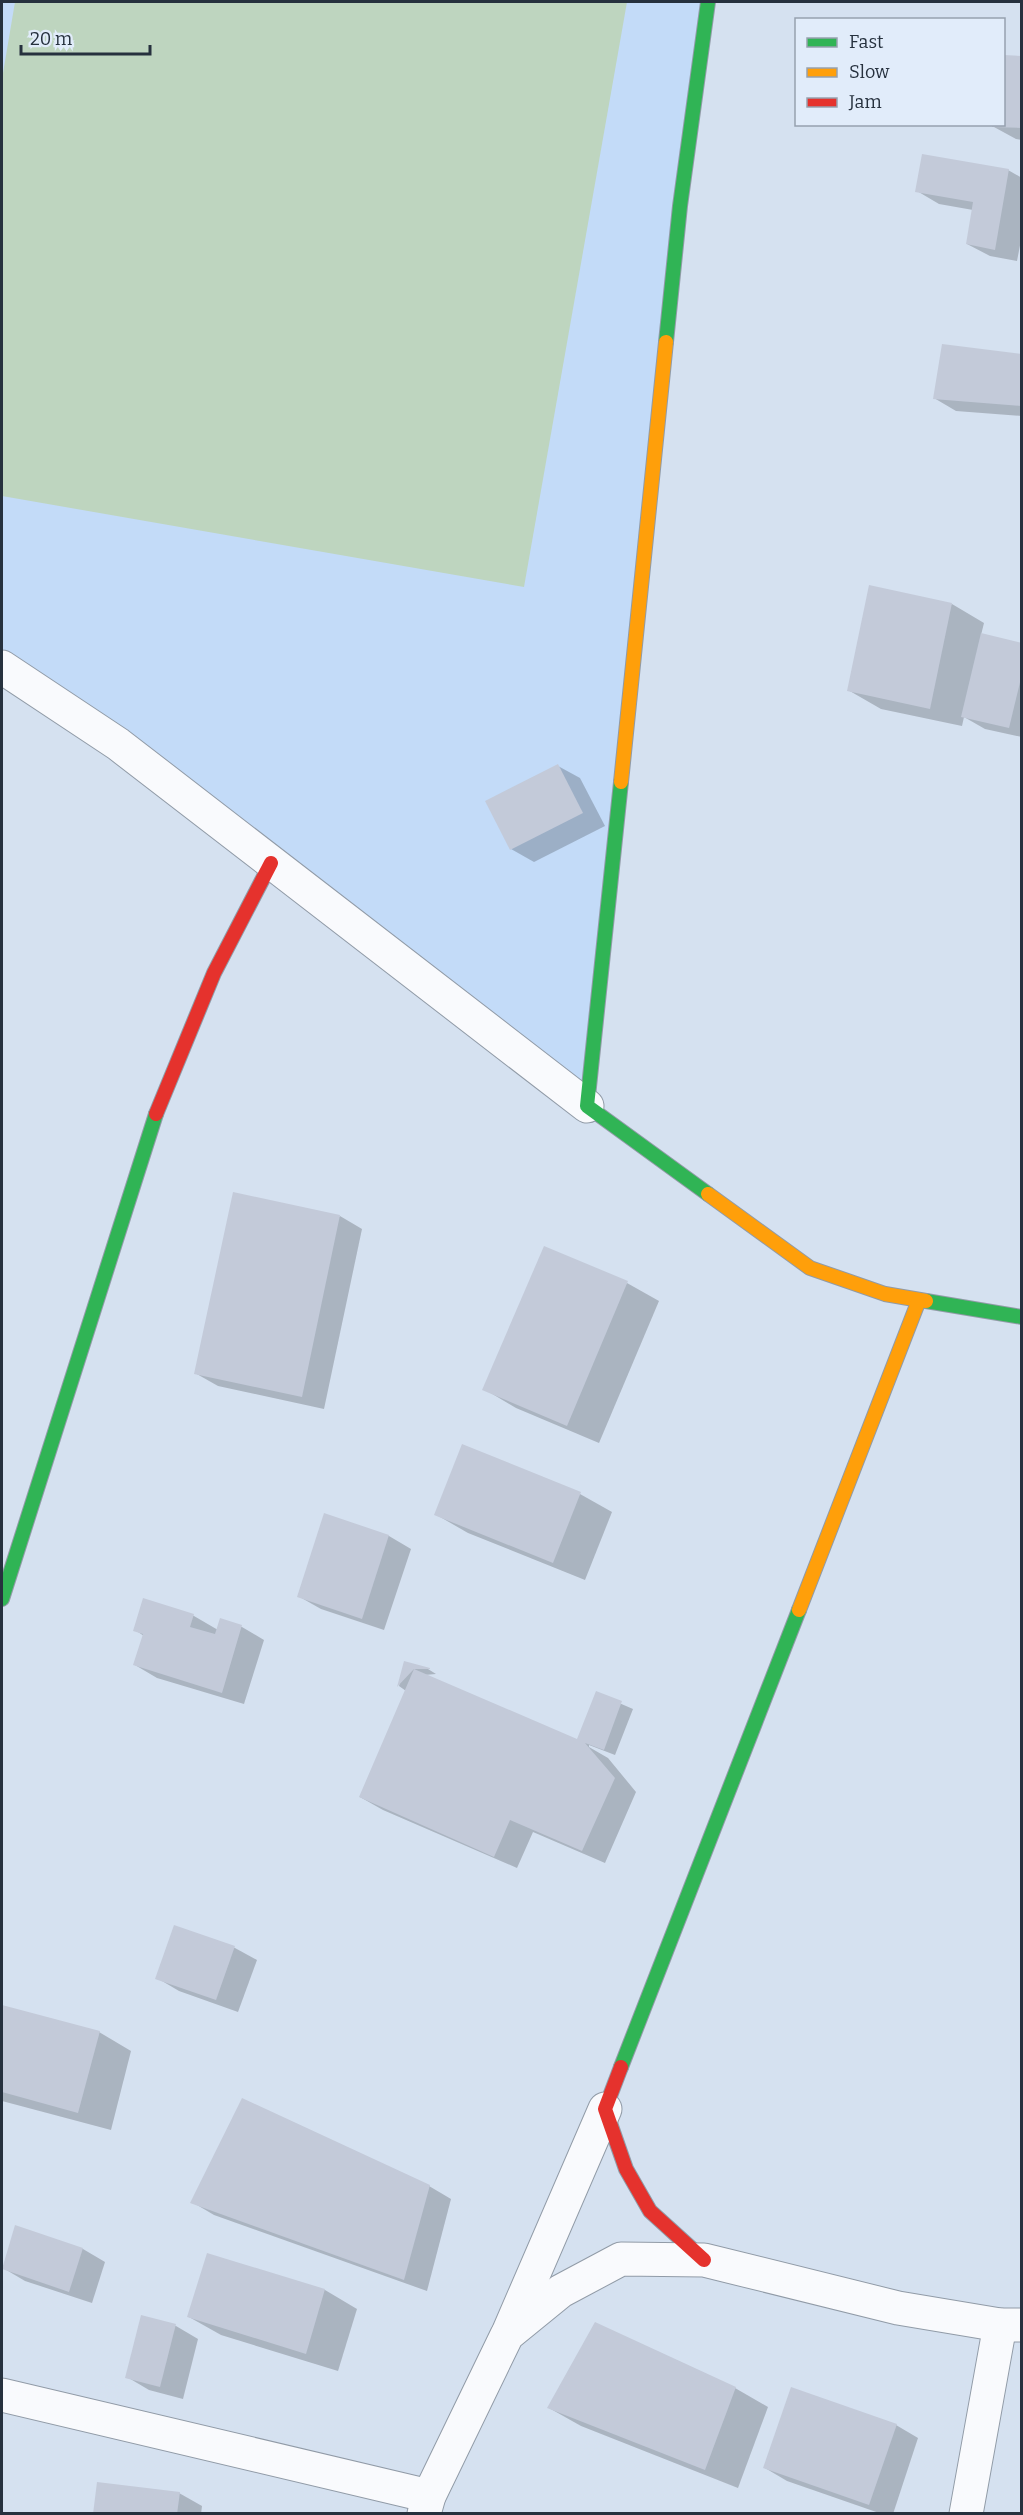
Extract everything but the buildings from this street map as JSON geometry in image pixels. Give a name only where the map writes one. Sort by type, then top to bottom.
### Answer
[{"type":"street","points":[[587,1106],[680,206],[708,2]]},
{"type":"street","points":[[2,667],[118,744],[587,1106],[810,1268],[885,1294],[1022,1317]]},
{"type":"street","points":[[2,1599],[159,1106],[214,972],[271,863]]},
{"type":"street","points":[[2,2395],[427,2505],[507,2335],[605,2109],[919,1300]]},
{"type":"street","points":[[605,2109],[626,2169],[650,2211],[704,2260]]},
{"type":"street","points":[[507,2335],[561,2291],[621,2259],[704,2260],[898,2308],[1011,2325],[966,2514]]},
{"type":"shaded area","points":[[2,2],[708,2],[587,1106],[2,667]]},
{"type":"green space","points":[[15,2],[627,2],[524,587],[2,496],[2,79]]},
{"type":"traffic: fast","points":[[666,342],[680,206],[708,2]]},
{"type":"traffic: fast","points":[[621,782],[587,1106],[708,1194]]},
{"type":"traffic: fast","points":[[2,1599],[156,1114]]},
{"type":"traffic: fast","points":[[926,1301],[1022,1317]]},
{"type":"traffic: fast","points":[[621,2067],[799,1610]]},
{"type":"traffic: slow","points":[[621,782],[666,342]]},
{"type":"traffic: slow","points":[[708,1194],[810,1268],[885,1294],[926,1301]]},
{"type":"traffic: slow","points":[[799,1610],[919,1300]]},
{"type":"traffic: jam","points":[[156,1114],[214,973],[271,863]]},
{"type":"traffic: jam","points":[[621,2067],[605,2109],[626,2169],[650,2211],[704,2260]]}]
